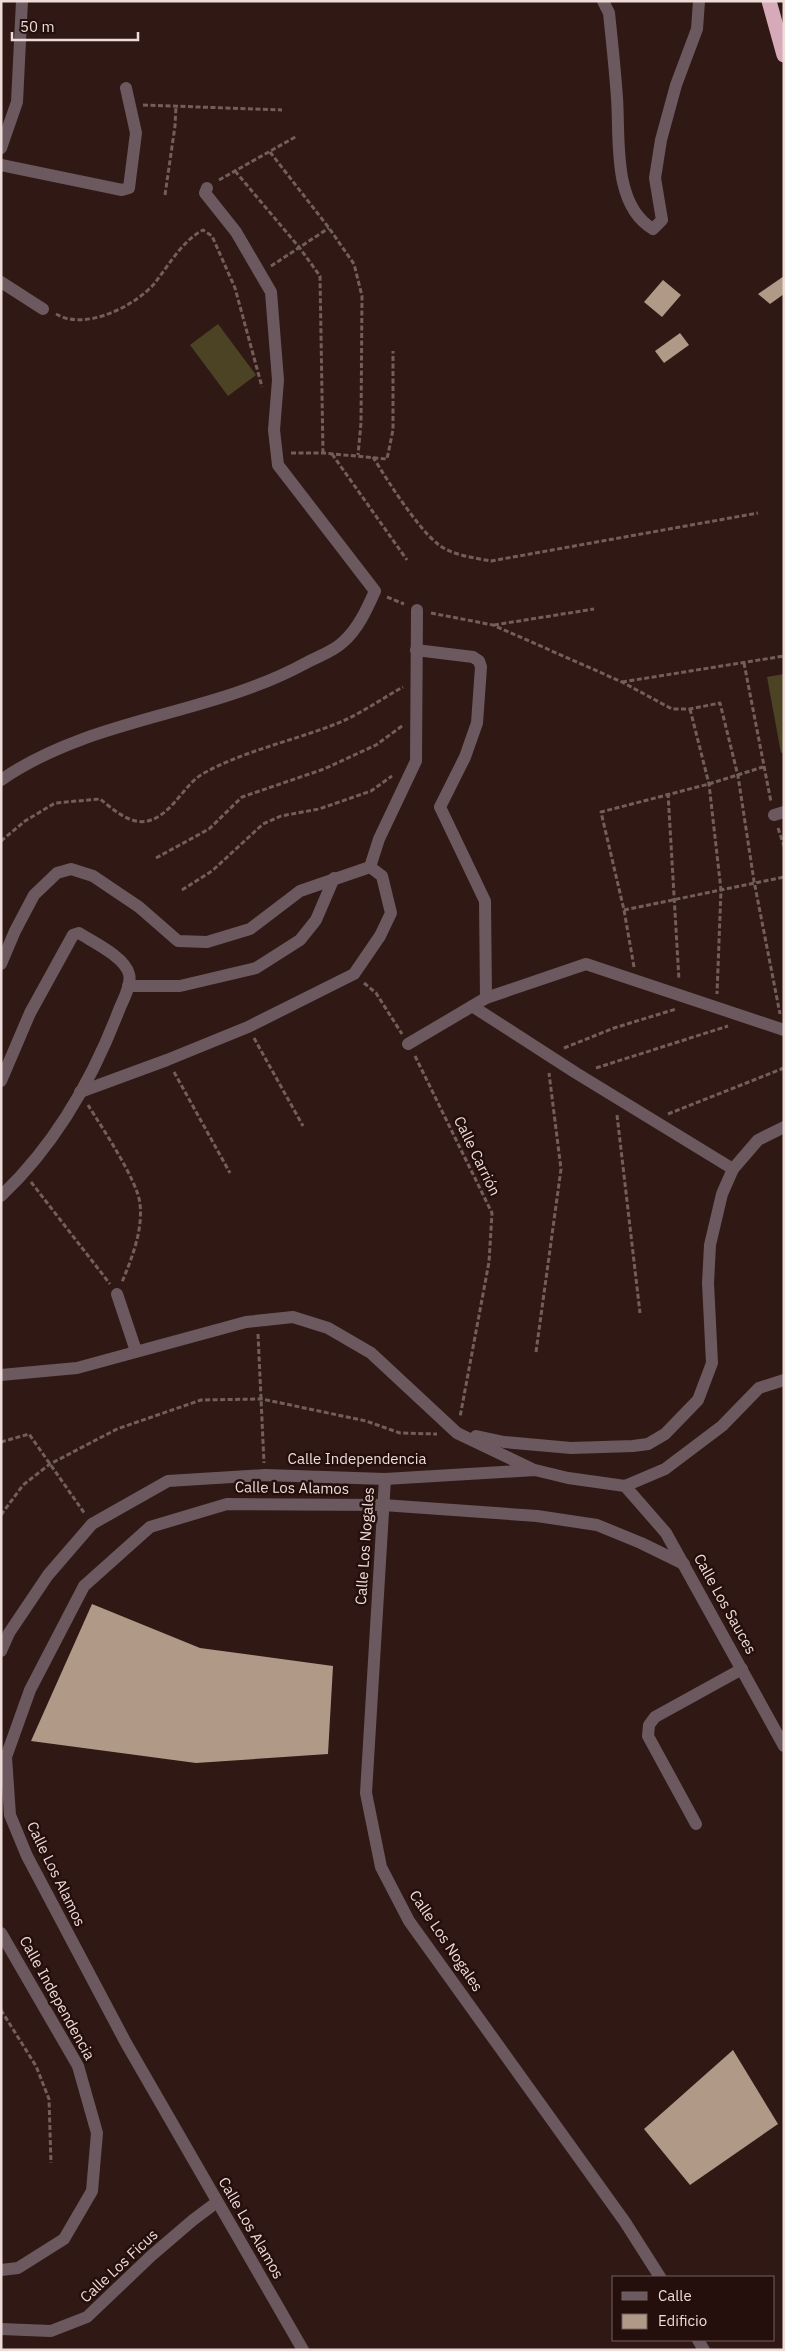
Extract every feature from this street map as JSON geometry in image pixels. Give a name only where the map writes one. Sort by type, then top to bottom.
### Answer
[{"type":"highway","points":[[769,1],[784,55]]},
{"type":"street","points":[[1,148],[17,102],[22,1]]},
{"type":"street","points":[[604,1],[609,13],[617,99],[621,173],[632,207],[642,222],[653,229],[662,220],[655,178],[661,140],[676,85],[697,29],[699,1]]},
{"type":"street","points":[[1,165],[122,190],[129,188],[136,133],[126,88]]},
{"type":"street","points":[[1,780],[47,753],[98,732],[153,718],[278,678],[343,643],[362,618],[375,591],[278,465],[274,430],[278,380],[272,292],[236,232],[205,193],[207,188]]},
{"type":"street","points":[[1,282],[43,309]]},
{"type":"street","points":[[370,866],[378,838],[416,761],[417,610]]},
{"type":"street","points":[[416,650],[473,658],[479,661],[481,667],[477,723],[465,757],[440,807],[485,900],[486,998]]},
{"type":"street","points":[[1,964],[14,931],[34,895],[57,873],[71,870],[93,876],[139,907],[178,940],[207,942],[250,929],[300,891],[370,866]]},
{"type":"street","points":[[80,1092],[168,1060],[248,1027],[354,974],[380,936],[391,912],[382,876],[370,866]]},
{"type":"street","points":[[128,986],[180,986],[256,968],[300,940],[316,920],[334,878]]},
{"type":"street","points":[[1,1080],[30,1014],[74,935],[79,934],[112,954],[123,964],[129,974],[128,986],[106,1044],[80,1092],[24,1174],[1,1196]]},
{"type":"street","points":[[408,1044],[486,998],[581,964],[586,964],[783,1029]]},
{"type":"street","points":[[472,1006],[576,1074],[733,1169]]},
{"type":"street","points":[[457,1433],[504,1442],[571,1448],[648,1444],[665,1434],[698,1400],[712,1363],[708,1283],[710,1245],[722,1194],[733,1169],[758,1140],[784,1127]]},
{"type":"street","points":[[117,1294],[136,1351]]},
{"type":"street","points":[[1,1375],[77,1368],[136,1351],[258,1321],[293,1317],[328,1328],[371,1353],[457,1433],[535,1470]]},
{"type":"street","points":[[625,1486],[665,1469],[722,1426],[759,1388],[784,1380]]},
{"type":"street","name":"Calle Independencia","points":[[1,1651],[8,1633],[48,1575],[92,1524],[168,1481],[265,1475],[385,1479],[535,1470],[568,1478],[625,1486]]},
{"type":"street","name":"Calle Los Nogales","points":[[385,1479],[366,1793],[381,1867],[409,1920],[625,2222],[659,2276]]},
{"type":"street","name":"Calle Los Sauces","points":[[625,1486],[666,1533],[784,1746]]},
{"type":"street","name":"Calle Los Alamos","points":[[303,2350],[126,2044],[27,1856],[10,1815],[6,1757],[30,1690],[84,1586],[150,1527],[227,1504],[383,1505],[537,1516],[596,1525],[641,1543],[684,1564]]},
{"type":"street","points":[[696,1824],[648,1736],[648,1725],[655,1717],[742,1669]]},
{"type":"street","name":"Calle Independencia","points":[[1,1933],[78,2066],[97,2133],[92,2191],[64,2238],[18,2268],[1,2270]]},
{"type":"street","name":"Calle Los Ficus","points":[[1,2329],[51,2330],[87,2318],[151,2256],[217,2202]]},
{"type":"path","points":[[130,104],[282,110]]},
{"type":"path","points":[[165,195],[176,106]]},
{"type":"path","points":[[207,188],[296,136]]},
{"type":"path","points":[[270,152],[329,228],[354,264],[362,296],[361,423],[358,455]]},
{"type":"path","points":[[235,171],[299,247],[320,276],[324,453]]},
{"type":"path","points":[[261,273],[329,228]]},
{"type":"path","points":[[43,309],[71,320],[99,317],[130,304],[152,286],[192,236],[203,230],[212,236],[235,288],[263,392]]},
{"type":"path","points":[[276,454],[332,453],[387,459],[393,430],[393,352]]},
{"type":"path","points":[[332,453],[407,560]]},
{"type":"path","points":[[373,457],[416,519],[439,545],[471,558],[491,561],[758,513]]},
{"type":"path","points":[[375,591],[417,610],[493,626],[622,682],[672,709],[690,709],[720,703],[738,776],[754,881],[783,1029]]},
{"type":"path","points":[[493,626],[594,609]]},
{"type":"path","points":[[622,682],[784,656]]},
{"type":"path","points":[[744,663],[763,767],[779,814],[784,846]]},
{"type":"path","points":[[1,841],[25,821],[55,803],[100,800],[121,815],[136,821],[149,821],[162,814],[202,774],[233,759],[344,720],[416,680]]},
{"type":"path","points":[[690,709],[709,784],[721,890],[716,1008]]},
{"type":"path","points":[[156,858],[209,829],[242,797],[342,761],[376,745],[416,716]]},
{"type":"path","points":[[637,982],[624,910],[601,812],[738,776],[763,767]]},
{"type":"path","points":[[182,890],[212,871],[263,824],[281,816],[319,809],[371,790],[394,776]]},
{"type":"path","points":[[668,793],[680,996]]},
{"type":"path","points":[[624,910],[721,890],[754,881],[784,877]]},
{"type":"path","name":"Calle Carrión","points":[[354,974],[376,993],[408,1044],[492,1213],[489,1262],[457,1433]]},
{"type":"path","points":[[536,1352],[561,1169],[547,1055],[614,1028],[698,1002]]},
{"type":"path","points":[[576,1074],[670,1046],[750,1018]]},
{"type":"path","points":[[248,1027],[303,1126]]},
{"type":"path","points":[[168,1060],[230,1173]]},
{"type":"path","points":[[653,1120],[784,1068]]},
{"type":"path","points":[[80,1092],[129,1174],[140,1202],[139,1226],[130,1261],[117,1294]]},
{"type":"path","points":[[615,1098],[640,1314]]},
{"type":"path","points":[[24,1174],[117,1294]]},
{"type":"path","points":[[258,1321],[265,1475]]},
{"type":"path","points":[[1,1515],[23,1485],[50,1464],[117,1429],[201,1400],[262,1399],[366,1421],[400,1433],[423,1435],[457,1433]]},
{"type":"path","points":[[1,1442],[29,1434],[92,1524]]},
{"type":"path","points":[[1,2010],[36,2066],[48,2099],[51,2163]]},
{"type":"shaded area","points":[[218,324],[256,375],[228,396],[190,345]]},
{"type":"shaded area","points":[[784,674],[784,752],[781,753],[767,677]]},
{"type":"building","points":[[784,276],[784,294],[770,304],[758,294]]},
{"type":"building","points":[[663,280],[681,295],[662,317],[644,302]]},
{"type":"building","points":[[680,333],[689,345],[664,363],[655,351]]},
{"type":"building","points":[[92,1604],[200,1648],[333,1666],[328,1754],[196,1763],[31,1741]]},
{"type":"building","points":[[733,2050],[778,2124],[690,2185],[644,2129]]}]
